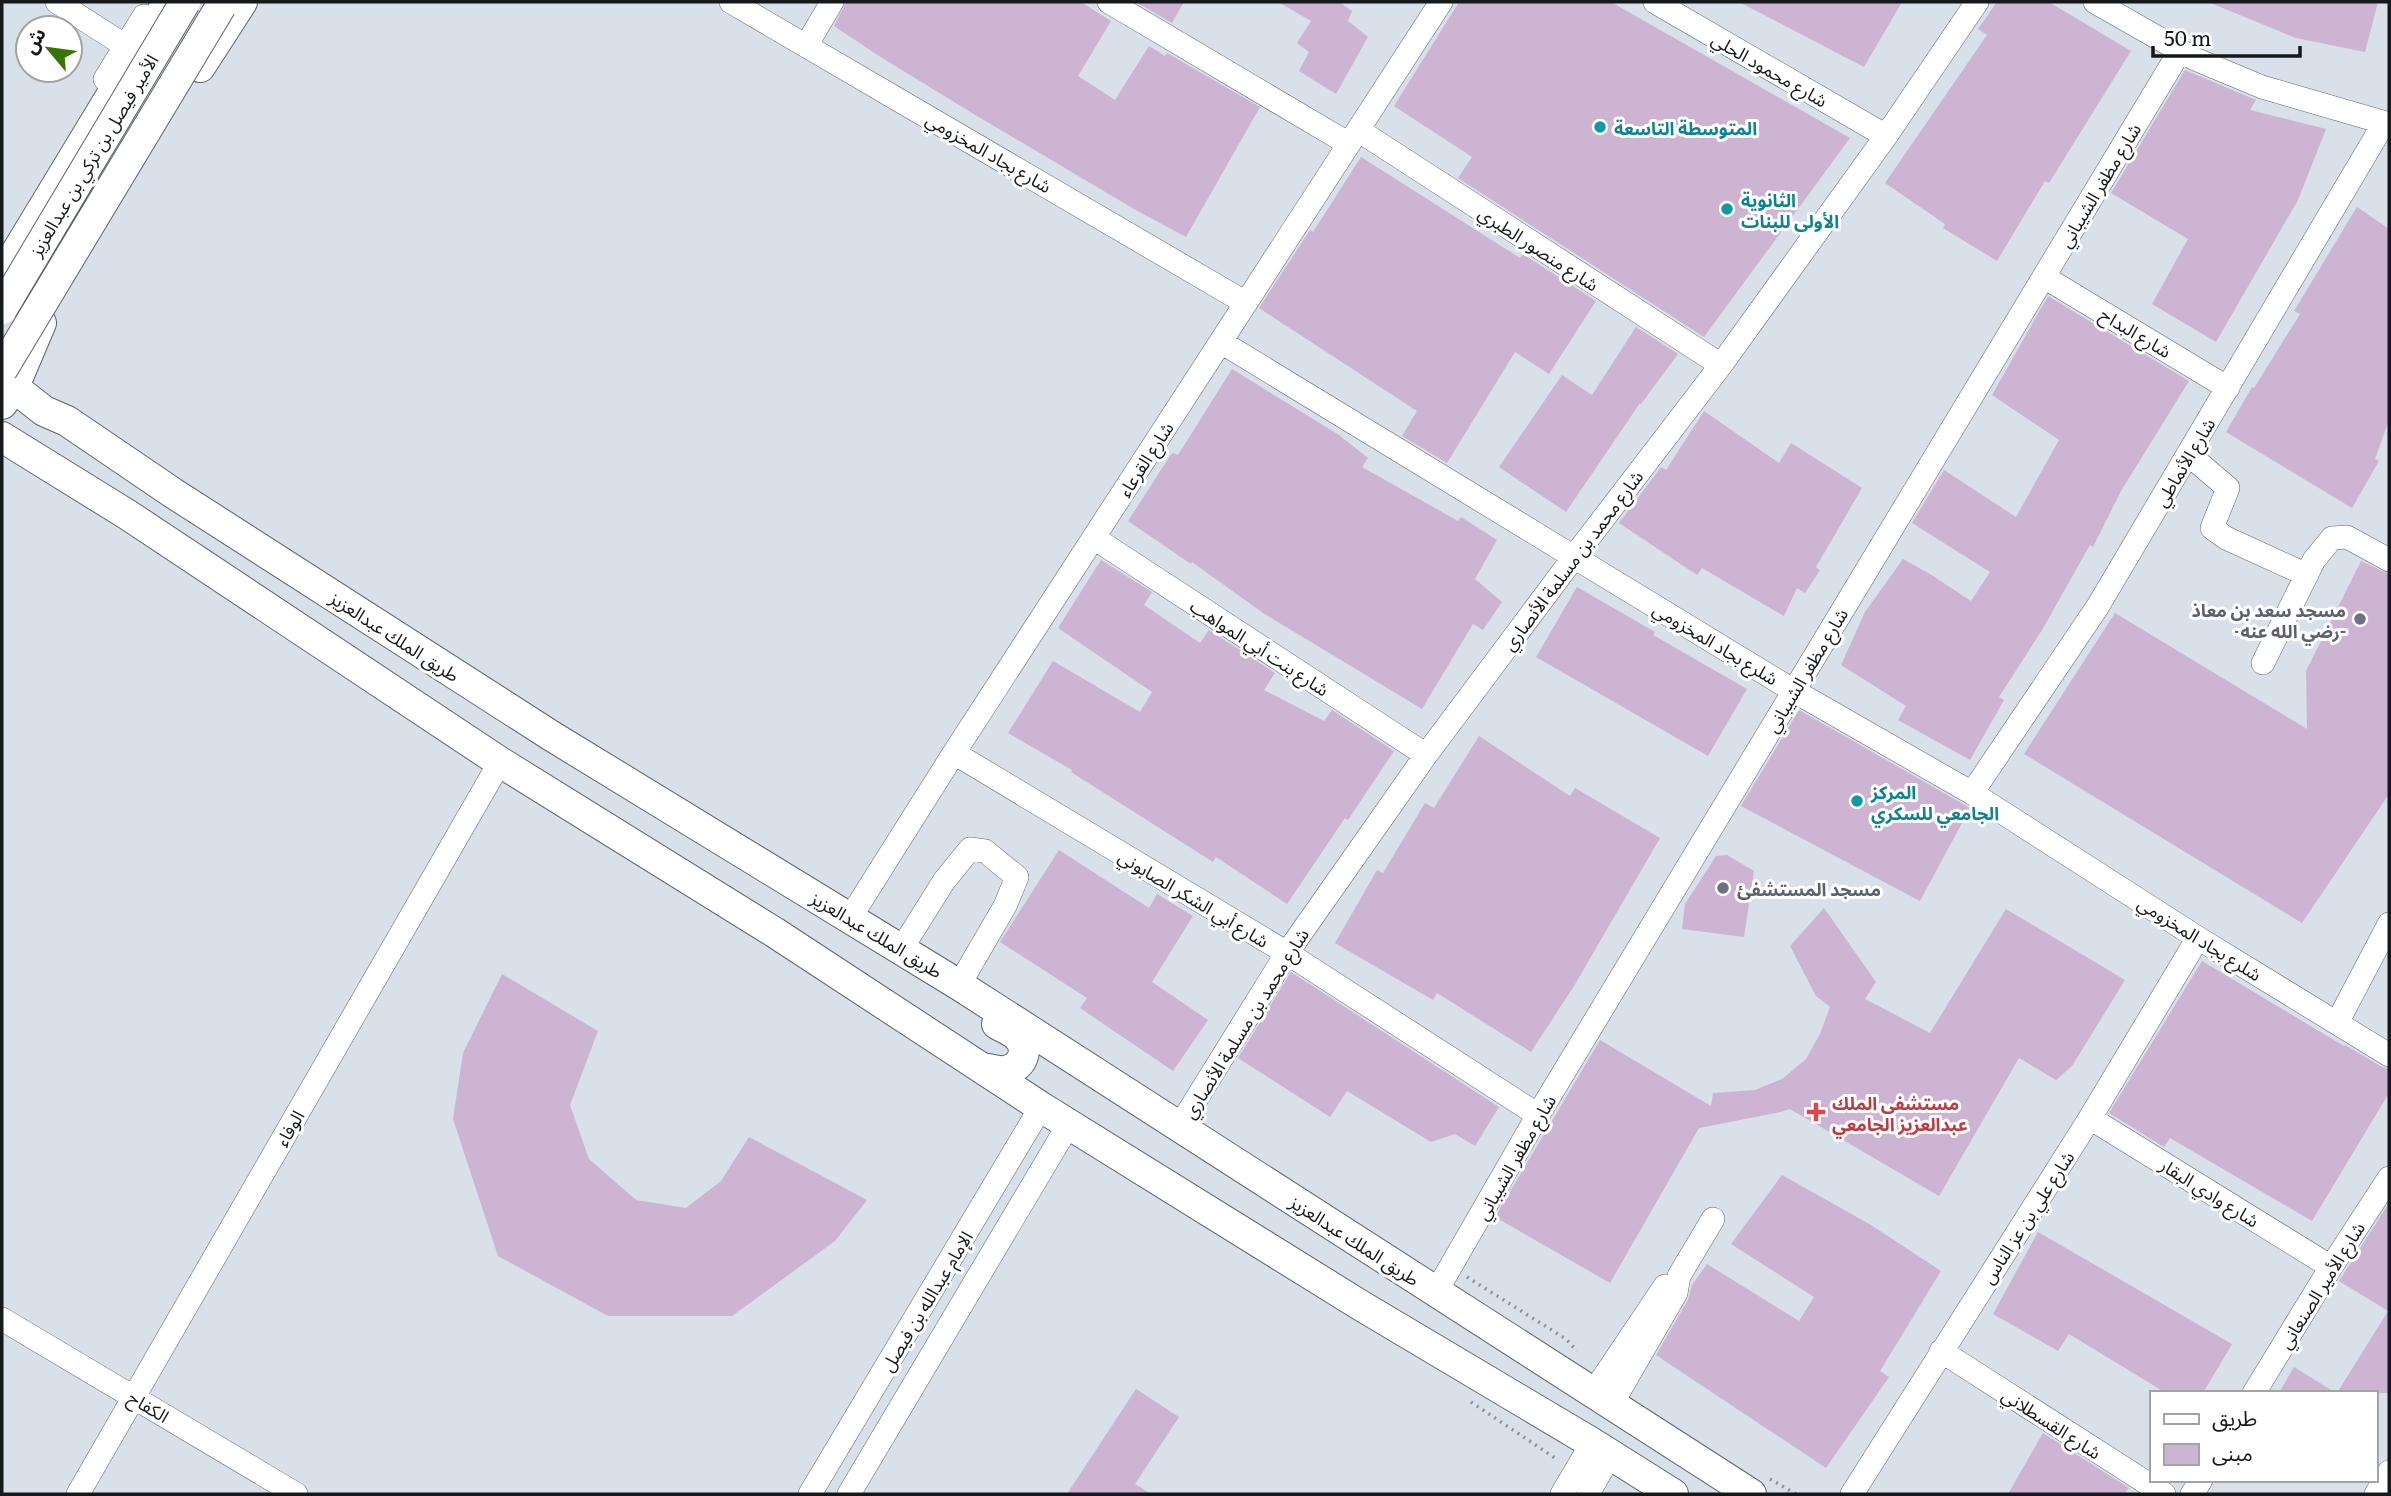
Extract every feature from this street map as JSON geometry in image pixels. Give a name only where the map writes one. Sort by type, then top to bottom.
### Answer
[{"type":"main road","points":[[53,296],[23,287],[2,275],[168,2]]},
{"type":"main road","name":"الأمير فيصل بن تركي بن عبدالعزيز","points":[[2,309],[185,2]]},
{"type":"main road","points":[[5,385],[53,296],[229,3]]},
{"type":"main road","points":[[5,385],[229,3]]},
{"type":"main road","name":"طريق الملك عبدالعزيز","points":[[5,385],[44,411],[67,421],[550,735],[902,948],[1751,1494]]},
{"type":"main road","points":[[2,437],[128,515],[500,762],[774,932],[1041,1107],[1672,1494]]},
{"type":"main road","points":[[739,851],[809,905],[1017,1036],[1024,1044],[1024,1056],[1017,1066],[1004,1072],[982,1068]]},
{"type":"street","points":[[57,2],[124,45]]},
{"type":"street","points":[[2,257],[124,45],[153,2]]},
{"type":"street","name":"شارع بجاد المخزومي","points":[[731,2],[1246,303]]},
{"type":"street","points":[[806,46],[832,2]]},
{"type":"street","name":"شارع منصور الطبري","points":[[1109,2],[1354,137],[1721,365]]},
{"type":"street","name":"شارع القرعاء","points":[[850,918],[1441,2]]},
{"type":"street","name":"شارع محمود الحلي","points":[[1655,2],[1885,136]]},
{"type":"street","name":"شارع محمد بن مسلمة الأنصاري","points":[[1178,1126],[1287,953],[1426,755],[1721,365],[1977,2]]},
{"type":"street","points":[[2095,2],[2180,51],[2262,87],[2387,123]]},
{"type":"street","name":"شارع مظفر الشيباني","points":[[1436,1292],[1538,1115],[2180,51]]},
{"type":"street","name":"شارع الأنماطي","points":[[1972,793],[2098,606],[2387,123]]},
{"type":"street","name":"شارع البداح","points":[[2044,277],[2228,387]]},
{"type":"street","name":"شلرع بجاد المخزومي","points":[[1221,342],[1794,691],[1972,793],[2198,938],[2389,1055]]},
{"type":"street","points":[[2188,454],[2228,488],[2212,528],[2226,538],[2307,575]]},
{"type":"street","points":[[2263,663],[2315,560],[2332,538],[2347,537],[2389,559]]},
{"type":"street","name":"شارع بنت أبي المواهب","points":[[1094,538],[1426,755]]},
{"type":"street","name":"شارع أبي الشكر الصابوني","points":[[954,753],[1287,953],[1538,1115]]},
{"type":"street","name":"الوفاء","points":[[78,1494],[500,762]]},
{"type":"street","points":[[902,948],[952,869],[970,849],[985,851],[1017,877],[1004,906],[959,985]]},
{"type":"street","points":[[2337,1023],[2389,924]]},
{"type":"street","name":"شارع علي بن عز الناس","points":[[1852,1494],[2090,1118],[2198,938]]},
{"type":"street","name":"الإمام عبدالله بن فيصل","points":[[810,1494],[1041,1107]]},
{"type":"street","name":"شارع وادي البقار","points":[[2090,1118],[2330,1267]]},
{"type":"street","name":"الإمام عبدالله بن فيصل","points":[[849,1494],[1069,1124]]},
{"type":"street","name":"شارع الأمير الصنعاني","points":[[2255,1391],[2330,1267],[2389,1178]]},
{"type":"street","points":[[1602,1399],[1676,1293],[1679,1276],[1713,1219]]},
{"type":"street","name":"الكفاح","points":[[2,1319],[296,1494]]},
{"type":"street","name":"شارع القسطلاني","points":[[1941,1350],[2164,1494]]},
{"type":"street","points":[[1562,1494],[1601,1449]]},
{"type":"street","points":[[1588,1494],[1601,1449]]},
{"type":"street","points":[[2376,1494],[2389,1472]]},
{"type":"path","points":[[1451,1267],[1566,1339]]},
{"type":"building","points":[[846,2],[1081,2],[1111,21],[1078,76],[1115,100],[1149,46],[1165,56],[1167,53],[1260,107],[1186,237],[972,113],[834,26]]},
{"type":"building","points":[[1136,2],[1184,2],[1172,23]]},
{"type":"building","points":[[1278,2],[1339,2],[1352,11],[1348,21],[1368,37],[1336,94],[1299,71],[1309,52],[1297,43],[1311,21]]},
{"type":"building","points":[[1459,2],[1611,2],[1850,138],[1704,337],[1458,178],[1472,157],[1394,106]]},
{"type":"building","points":[[1739,2],[1902,2],[1864,67]]},
{"type":"building","points":[[1997,2],[2049,2],[2131,51],[2049,183],[2045,181],[1997,261],[1943,228],[1945,224],[1885,183],[1987,35],[1978,29]]},
{"type":"building","points":[[2208,2],[2378,2],[2365,52],[2296,38]]},
{"type":"building","points":[[2185,70],[2256,100],[2250,110],[2326,129],[2298,200],[2216,342],[2152,304],[2188,239],[2111,193]]},
{"type":"building","points":[[1361,157],[1520,258],[1523,254],[1596,301],[1549,374],[1515,352],[1447,463],[1402,436],[1417,411],[1259,308],[1310,230],[1313,232]]},
{"type":"building","points":[[2357,207],[2389,229],[2389,420],[2375,459],[2379,461],[2352,508],[2226,432],[2300,314],[2294,311]]},
{"type":"building","points":[[2048,296],[2189,381],[2121,491],[2093,547],[2090,545],[2042,630],[1999,697],[2004,700],[1970,760],[1898,720],[1906,706],[1841,665],[1865,612],[1903,559],[1971,601],[1990,572],[1912,523],[1944,470],[2016,517],[2059,440],[1992,395]]},
{"type":"building","points":[[1636,327],[1678,354],[1640,403],[1566,512],[1499,467],[1562,375],[1592,395]]},
{"type":"building","points":[[1232,369],[1339,435],[1368,458],[1362,467],[1458,521],[1461,517],[1497,540],[1475,579],[1502,602],[1483,630],[1473,624],[1422,709],[1263,613],[1192,562],[1191,564],[1128,521],[1172,453],[1178,455]]},
{"type":"building","points":[[1704,411],[1779,463],[1791,443],[1862,488],[1816,567],[1820,570],[1805,593],[1797,588],[1784,616],[1702,568],[1697,575],[1619,523],[1661,467],[1666,470]]},
{"type":"building","points":[[1101,560],[1152,592],[1144,605],[1200,643],[1209,630],[1275,673],[1264,690],[1324,721],[1332,710],[1394,751],[1287,904],[1216,857],[1213,862],[1071,772],[1072,770],[1008,733],[1053,661],[1140,712],[1152,692],[1058,628]]},
{"type":"building","points":[[2361,561],[2389,574],[2389,794],[2302,923],[2024,754],[2115,613],[2307,729],[2306,671]]},
{"type":"building","points":[[1577,587],[1747,689],[1708,756],[1536,657]]},
{"type":"building","name":"المركز الجامعي للسكري","points":[[1799,710],[1970,808],[1920,901],[1741,806]]},
{"type":"building","points":[[1479,736],[1570,796],[1575,788],[1660,838],[1574,986],[1531,1052],[1437,993],[1433,1000],[1335,943],[1377,870],[1383,873],[1425,803],[1434,808]]},
{"type":"building","points":[[1059,850],[1149,908],[1157,894],[1193,916],[1152,982],[1208,1020],[1173,1071],[1080,1008],[1087,998],[1000,942]]},
{"type":"building","name":"مسجد المستشفئ","points":[[1727,855],[1754,871],[1744,937],[1682,929],[1685,904],[1716,856]]},
{"type":"building","points":[[1824,908],[1876,982],[1865,999],[1930,1033],[2006,909],[2125,980],[2072,1066],[2056,1080],[2019,1058],[1939,1196],[1790,1109],[1699,1128],[1610,1283],[1495,1217],[1600,1040],[1711,1106],[1713,1093],[1755,1090],[1782,1079],[1806,1059],[1820,1034],[1830,1007],[1816,996],[1790,946]]},
{"type":"building","points":[[2202,961],[2344,1046],[2389,1069],[2389,1093],[2312,1221],[2170,1138],[2164,1147],[2109,1113]]},
{"type":"building","points":[[1291,972],[1499,1107],[1475,1146],[1455,1134],[1431,1142],[1347,1091],[1330,1117],[1238,1058]]},
{"type":"building","points":[[502,974],[598,1031],[570,1105],[589,1159],[636,1200],[686,1208],[721,1181],[749,1137],[867,1200],[835,1241],[732,1316],[608,1316],[498,1256],[453,1119],[463,1053]]},
{"type":"building","points":[[1782,1175],[1871,1225],[1941,1271],[1880,1371],[1889,1377],[1826,1468],[1656,1355],[1688,1300],[1692,1285],[1707,1264],[1799,1321],[1814,1297],[1731,1244]]},
{"type":"building","points":[[2389,1203],[2389,1393],[2338,1391],[2388,1311],[2339,1281]]},
{"type":"building","points":[[2038,1232],[2232,1344],[2204,1391],[2163,1391],[2069,1334],[2058,1351],[1993,1314]]},
{"type":"building","points":[[2294,1367],[2333,1391],[2280,1391]]},
{"type":"building","points":[[1136,1389],[1179,1417],[1135,1484],[1151,1494],[1067,1494]]},
{"type":"building","points":[[2043,1433],[2129,1488],[2125,1494],[2008,1494]]},
{"type":"place","name":"المتوسطة التاسعة","points":[[1600,127]]},
{"type":"place","name":"الثانوية الأولى للبنات","points":[[1727,209]]},
{"type":"place","name":"مسجد سعد بن معاذ -رضي الله عنه-","points":[[2360,619]]},
{"type":"place","name":"المركز الجامعي للسكري","points":[[1857,801]]},
{"type":"place","name":"مسجد المستشفئ","points":[[1723,888]]},
{"type":"place","name":"مستشفى الملك عبدالعزيز الجامعي","points":[[1816,1112]]}]
